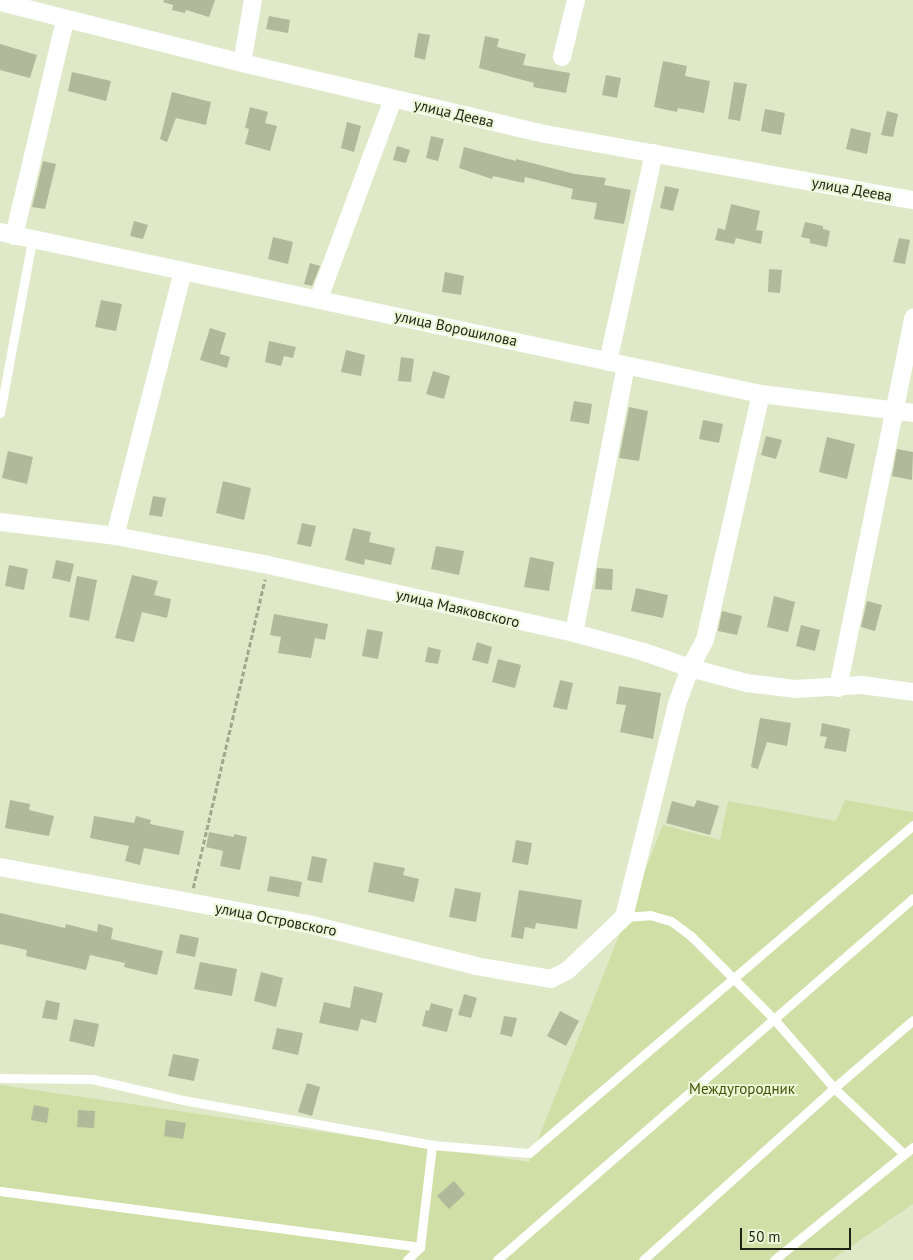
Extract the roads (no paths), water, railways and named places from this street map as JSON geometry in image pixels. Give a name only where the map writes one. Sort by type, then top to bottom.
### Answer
[{"type":"street","points":[[242,63],[252,0]]},
{"type":"street","points":[[562,57],[576,0]]},
{"type":"street","name":"улица Деева","points":[[0,2],[65,20],[242,63],[545,134],[913,200]]},
{"type":"street","points":[[7,234],[65,20]]},
{"type":"street","points":[[319,298],[393,99]]},
{"type":"street","points":[[608,362],[654,153]]},
{"type":"street","name":"улица Ворошилова","points":[[7,234],[319,298],[761,394],[913,413]]},
{"type":"street","points":[[115,536],[183,271]]},
{"type":"street","points":[[838,688],[913,318]]},
{"type":"street","points":[[574,633],[626,366]]},
{"type":"street","points":[[624,917],[677,704],[690,668],[705,640],[761,394]]},
{"type":"street","name":"улица Маяковского","points":[[0,522],[115,536],[268,565],[574,633],[644,652],[690,668],[747,682],[786,688],[838,688],[862,685],[913,692]]},
{"type":"street","name":"улица Островского","points":[[0,867],[308,924],[476,966],[551,979],[567,971],[624,917]]},
{"type":"lane","points":[[0,413],[32,240]]},
{"type":"lane","points":[[0,1078],[92,1079],[183,1100],[432,1144],[529,1154],[913,825]]},
{"type":"lane","points":[[497,1260],[913,898]]},
{"type":"lane","points":[[624,917],[650,915],[671,921],[692,937],[773,1018],[834,1088],[903,1153]]},
{"type":"lane","points":[[643,1260],[834,1088],[913,1020]]},
{"type":"lane","points":[[407,1260],[420,1247],[432,1144]]},
{"type":"lane","points":[[774,1260],[903,1153],[913,1147]]},
{"type":"lane","points":[[0,1190],[420,1247]]},
{"type":"park label","name":"Междугородник","points":[[742,1089]]}]
